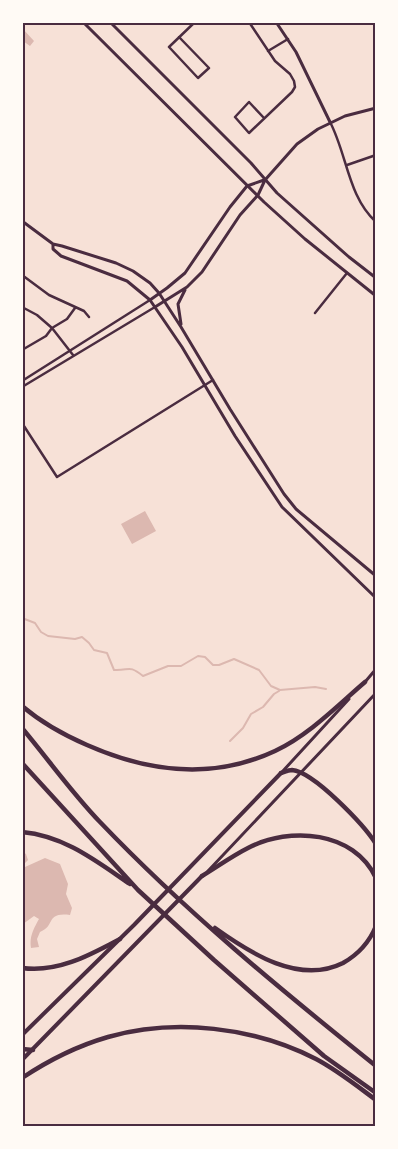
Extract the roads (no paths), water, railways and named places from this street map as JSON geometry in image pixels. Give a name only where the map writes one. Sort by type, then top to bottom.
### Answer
[{"type":"highway","points":[[22,706],[32,715],[56,730],[114,757],[167,768],[215,769],[237,765],[265,755],[293,741],[326,716],[365,682]]},
{"type":"highway","points":[[22,728],[99,821],[190,909],[284,992],[376,1066]]},
{"type":"highway","points":[[22,763],[138,890],[214,960],[324,1056],[376,1093]]},
{"type":"highway","points":[[22,1036],[190,868],[281,772],[292,770],[301,773],[343,804],[376,844]]},
{"type":"highway","points":[[22,832],[46,836],[66,843],[92,858],[138,890]]},
{"type":"highway","points":[[22,1060],[202,876],[254,845],[280,837],[306,835],[324,838],[349,847],[362,856],[376,878]]},
{"type":"highway","points":[[190,909],[235,942],[262,958],[290,968],[306,970],[321,970],[337,966],[352,958],[364,948],[376,926]]},
{"type":"highway","points":[[22,968],[47,969],[73,963],[120,939]]},
{"type":"highway","points":[[22,1078],[44,1063],[76,1048],[108,1037],[150,1029],[199,1028],[244,1034],[279,1044],[316,1060],[376,1100]]},
{"type":"highway","points":[[22,1049],[33,1050]]},
{"type":"street","points":[[83,22],[247,186],[305,239],[376,296]]},
{"type":"street","points":[[110,22],[302,216],[376,278]]},
{"type":"street","points":[[179,37],[209,68],[198,78],[169,47],[179,37],[195,22]]},
{"type":"street","points":[[249,22],[275,61],[290,74],[295,87],[292,92],[249,133],[234,116],[248,102],[264,118]]},
{"type":"street","points":[[276,22],[288,39],[330,122],[360,203],[376,222]]},
{"type":"street","points":[[268,52],[288,39]]},
{"type":"street","points":[[22,387],[187,287],[202,272],[240,215],[258,195],[265,180],[296,144],[330,122],[376,108]]},
{"type":"street","points":[[347,165],[376,155]]},
{"type":"street","points":[[22,380],[168,288],[185,273],[230,207],[247,186],[265,180]]},
{"type":"street","points":[[22,221],[53,244],[116,263],[133,271],[150,283],[182,327],[230,409],[290,502],[376,576]]},
{"type":"street","points":[[53,244],[53,249],[61,256],[113,274],[127,281],[150,300],[282,507],[376,598]]},
{"type":"street","points":[[315,313],[348,272]]},
{"type":"street","points":[[22,275],[49,295],[84,311],[89,317]]},
{"type":"street","points":[[182,327],[178,304],[187,287]]},
{"type":"street","points":[[22,307],[37,315],[52,328],[73,356]]},
{"type":"street","points":[[22,350],[46,336],[52,328],[67,319],[75,308]]},
{"type":"street","points":[[22,423],[57,477],[213,380]]},
{"type":"street","points":[[281,772],[376,669]]},
{"type":"street","points":[[202,876],[376,693]]},
{"type":"waterway","points":[[22,618],[35,623],[41,632],[48,636],[75,639],[82,637],[94,650],[107,653],[114,670],[131,669],[143,676],[168,666],[181,666],[198,656],[205,657],[213,665],[219,665],[234,659],[259,670],[271,686],[280,690],[315,687],[326,689]]},
{"type":"waterway","points":[[230,741],[243,728],[251,714],[263,707],[279,691]]}]
